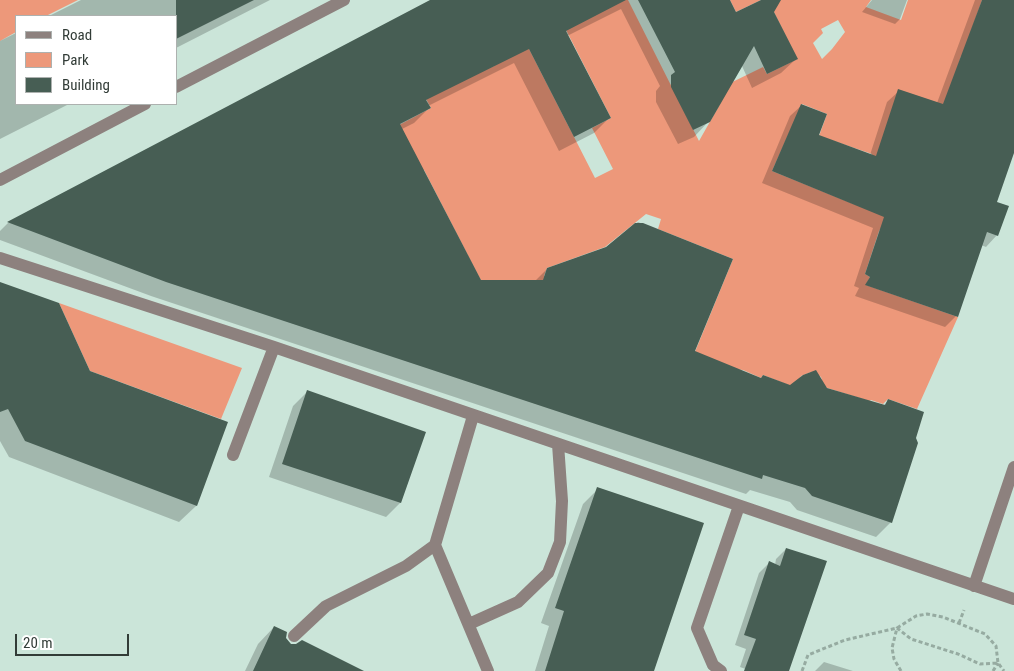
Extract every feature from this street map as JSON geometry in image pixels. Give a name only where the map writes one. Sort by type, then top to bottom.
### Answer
[{"type":"street","points":[[178,86],[344,0]]},
{"type":"street","points":[[0,180],[143,105]]},
{"type":"street","points":[[0,258],[274,347],[1014,599]]},
{"type":"street","points":[[233,455],[274,347]]},
{"type":"street","points":[[294,636],[326,606],[406,566],[435,545],[473,416]]},
{"type":"street","points":[[469,624],[518,602],[548,573],[560,542],[562,501],[558,444]]},
{"type":"street","points":[[974,586],[1014,467]]},
{"type":"street","points":[[721,671],[713,665],[697,628],[739,506]]},
{"type":"street","points":[[435,545],[488,671]]},
{"type":"path","points":[[802,671],[808,655],[844,640],[897,628],[916,616],[927,614],[959,623],[985,634],[996,646],[998,663],[1004,671]]},
{"type":"path","points":[[897,628],[911,639],[958,654],[980,664],[998,663]]},
{"type":"path","points":[[897,628],[892,648],[894,659],[901,671]]},
{"type":"path","points":[[993,671],[998,663]]},
{"type":"green space","points":[[0,0],[78,0],[48,15],[15,15],[15,33],[0,41]]},
{"type":"green space","points":[[617,0],[628,0],[699,141],[720,104],[714,91],[763,67],[767,74],[797,59],[768,0],[871,0],[866,7],[901,20],[908,0],[982,0],[967,43],[967,58],[961,56],[929,161],[879,231],[865,274],[870,277],[866,285],[958,317],[917,409],[888,399],[883,404],[869,401],[824,387],[821,377],[811,372],[801,376],[796,388],[763,375],[761,378],[743,370],[690,364],[733,259],[658,229],[661,219],[646,214],[605,247],[547,268],[544,276],[574,286],[515,322],[480,279],[424,170],[394,186],[371,140],[431,108],[425,97],[494,66],[526,43],[595,178],[613,169],[592,128],[611,118],[566,30]],"holes":[[[838,20],[845,32],[822,59],[813,43],[823,33],[821,29]],[[802,104],[827,114],[819,136],[872,154],[856,205],[772,171]]]},
{"type":"green space","points":[[730,0],[761,0],[736,12]]},
{"type":"green space","points":[[59,303],[242,368],[221,419],[90,371]]},
{"type":"building","points":[[176,0],[254,0],[178,38],[178,15],[176,15]]},
{"type":"building","points":[[430,0],[626,0],[566,31],[611,118],[574,137],[529,49],[426,100],[431,108],[400,124],[481,280],[543,280],[547,268],[606,247],[635,223],[643,223],[733,259],[695,351],[761,378],[763,375],[790,385],[803,375],[816,370],[827,388],[885,405],[888,399],[924,412],[916,438],[918,443],[892,523],[812,496],[805,488],[763,475],[762,479],[166,282],[7,222]]},
{"type":"building","points":[[638,0],[730,0],[736,12],[761,0],[781,0],[774,12],[798,59],[767,74],[754,46],[710,122],[693,130],[671,87],[671,75],[675,72]]},
{"type":"building","points":[[982,0],[1014,0],[1014,153],[997,202],[1009,206],[998,236],[987,232],[958,317],[865,285],[870,277],[865,274],[884,217],[772,171],[801,104],[827,114],[819,135],[876,156],[898,89],[943,104]]},
{"type":"building","points":[[0,282],[59,303],[90,371],[228,422],[197,506],[25,441],[8,409],[0,412]]},
{"type":"building","points":[[307,390],[426,432],[401,503],[282,464]]},
{"type":"building","points":[[597,487],[704,523],[654,671],[545,671],[564,611],[555,608]]},
{"type":"building","points":[[786,548],[827,561],[789,671],[744,671],[756,639],[744,635],[769,561],[780,566]]},
{"type":"building","points":[[274,626],[287,632],[286,638],[291,644],[296,644],[302,640],[364,671],[253,671]]}]
